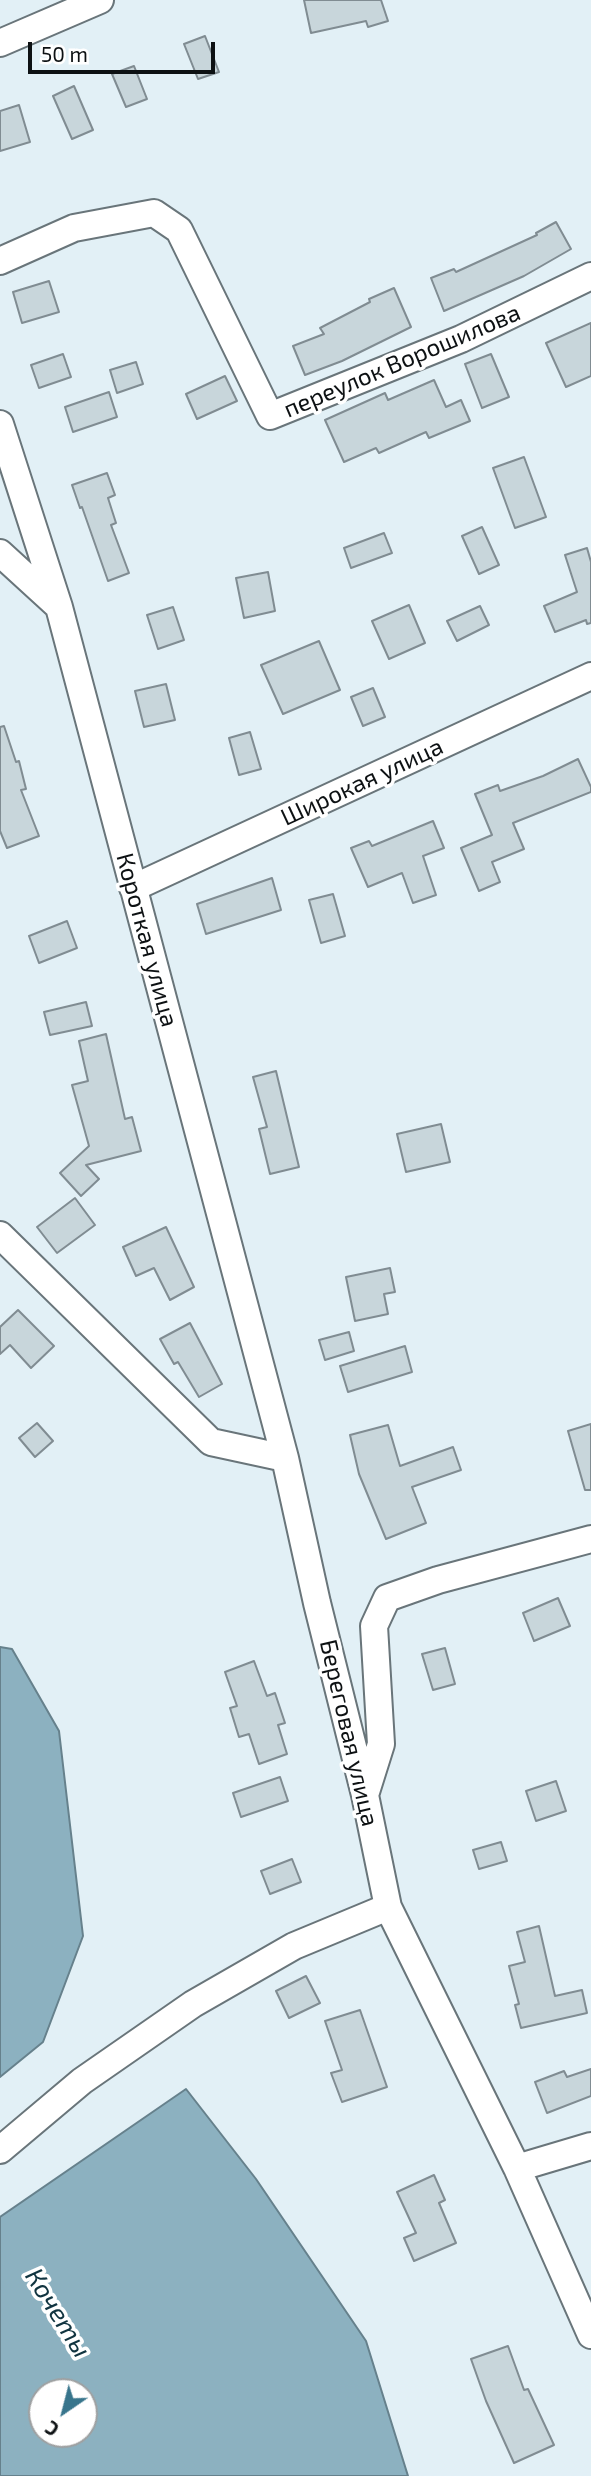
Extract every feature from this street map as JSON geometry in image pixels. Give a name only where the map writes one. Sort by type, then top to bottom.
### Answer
[{"type":"street","points":[[0,43],[100,0]]},
{"type":"street","name":"переулок Ворошилова","points":[[0,261],[74,228],[154,213],[179,230],[270,416],[461,339],[591,276]]},
{"type":"street","name":"Короткая улица","points":[[0,424],[59,607],[285,1458]]},
{"type":"street","points":[[0,553],[59,607]]},
{"type":"street","name":"Широкая улица","points":[[133,888],[591,676]]},
{"type":"street","points":[[0,1235],[211,1442],[285,1458]]},
{"type":"street","name":"Береговая улица","points":[[285,1458],[317,1603],[365,1795],[388,1907],[517,2168],[591,2335]]},
{"type":"street","points":[[365,1795],[381,1744],[374,1626],[387,1598],[438,1580],[591,1539]]},
{"type":"street","points":[[0,2150],[82,2081],[193,2004],[294,1947],[388,1907]]},
{"type":"street","points":[[517,2168],[591,2146]]},
{"type":"water","points":[[0,1647],[12,1649],[59,1731],[83,1936],[43,2042],[0,2077]]},
{"type":"water","name":"Кочеты","points":[[186,2089],[256,2179],[366,2341],[408,2476],[0,2476],[0,2217]]},
{"type":"building","points":[[304,0],[381,0],[388,21],[368,27],[366,21],[311,33]]},
{"type":"building","points":[[205,36],[219,72],[198,79],[184,44]]},
{"type":"building","points":[[134,66],[147,99],[126,107],[112,74]]},
{"type":"building","points":[[74,86],[93,130],[72,139],[53,96]]},
{"type":"building","points":[[19,105],[30,142],[0,151],[0,111]]},
{"type":"building","points":[[556,222],[571,249],[524,276],[444,311],[431,278],[454,269],[456,272],[537,235],[536,233]]},
{"type":"building","points":[[49,281],[59,312],[22,323],[13,292]]},
{"type":"building","points":[[394,288],[411,327],[342,361],[305,375],[293,346],[324,334],[320,328],[370,302],[369,299]]},
{"type":"building","points":[[591,323],[591,376],[566,387],[546,343]]},
{"type":"building","points":[[63,354],[71,377],[39,388],[31,365]]},
{"type":"building","points":[[491,354],[509,397],[482,408],[465,364]]},
{"type":"building","points":[[136,362],[143,384],[117,393],[110,370]]},
{"type":"building","points":[[225,376],[237,401],[197,419],[186,394]]},
{"type":"building","points":[[434,380],[446,407],[461,400],[470,421],[429,438],[426,432],[379,453],[376,448],[344,462],[325,420],[385,393],[388,400]]},
{"type":"building","points":[[109,392],[117,417],[73,432],[65,407]]},
{"type":"building","points":[[524,457],[546,517],[515,528],[493,468]]},
{"type":"building","points":[[107,473],[115,495],[108,498],[116,523],[111,525],[129,573],[108,581],[72,485]]},
{"type":"building","points":[[482,527],[499,565],[479,574],[462,536]]},
{"type":"building","points":[[384,533],[392,553],[351,568],[344,548]]},
{"type":"building","points":[[587,548],[591,562],[591,623],[587,624],[586,620],[555,632],[544,606],[577,592],[565,555]]},
{"type":"building","points":[[268,572],[275,611],[244,618],[236,578]]},
{"type":"building","points":[[409,605],[425,643],[389,659],[372,621]]},
{"type":"building","points":[[480,606],[489,625],[457,641],[447,621]]},
{"type":"building","points":[[173,607],[184,640],[158,649],[147,615]]},
{"type":"building","points":[[319,641],[340,690],[283,714],[261,665]]},
{"type":"building","points":[[166,684],[175,720],[144,727],[135,691]]},
{"type":"building","points":[[373,688],[385,717],[363,726],[351,697]]},
{"type":"building","points":[[4,726],[16,762],[19,761],[26,789],[21,790],[39,836],[7,848],[0,831],[0,727]]},
{"type":"building","points":[[250,732],[261,769],[239,775],[229,738]]},
{"type":"building","points":[[578,759],[591,792],[513,823],[524,849],[492,862],[500,882],[479,891],[461,848],[492,835],[475,794],[498,785],[500,791],[543,776]]},
{"type":"building","points":[[433,821],[444,848],[423,856],[436,895],[413,903],[402,873],[368,887],[351,848],[369,841],[372,846]]},
{"type":"building","points":[[272,878],[281,910],[206,934],[197,904]]},
{"type":"building","points":[[333,894],[345,936],[321,943],[309,900]]},
{"type":"building","points":[[67,921],[77,948],[39,963],[29,936]]},
{"type":"building","points":[[86,1002],[92,1026],[50,1035],[44,1012]]},
{"type":"building","points":[[106,1034],[125,1119],[132,1117],[141,1151],[86,1165],[99,1179],[81,1196],[60,1173],[89,1146],[72,1085],[88,1081],[79,1041]]},
{"type":"building","points":[[276,1071],[299,1167],[270,1174],[259,1129],[267,1127],[253,1077]]},
{"type":"building","points":[[441,1124],[450,1162],[406,1172],[397,1134]]},
{"type":"building","points":[[75,1198],[95,1225],[57,1253],[37,1227]]},
{"type":"building","points":[[166,1227],[194,1287],[170,1300],[154,1268],[136,1276],[123,1247]]},
{"type":"building","points":[[390,1268],[395,1292],[384,1294],[388,1314],[355,1321],[346,1277]]},
{"type":"building","points":[[18,1310],[54,1346],[31,1368],[10,1345],[0,1354],[0,1327]]},
{"type":"building","points":[[190,1323],[222,1384],[199,1397],[178,1362],[174,1364],[160,1339]]},
{"type":"building","points":[[349,1332],[354,1351],[325,1360],[319,1340]]},
{"type":"building","points":[[405,1346],[412,1372],[348,1392],[340,1366]]},
{"type":"building","points":[[37,1423],[53,1441],[35,1457],[19,1438]]},
{"type":"building","points":[[591,1424],[591,1490],[585,1490],[568,1431]]},
{"type":"building","points":[[388,1425],[400,1466],[453,1447],[461,1470],[412,1487],[426,1523],[386,1539],[359,1474],[350,1435]]},
{"type":"building","points":[[558,1598],[570,1626],[534,1641],[523,1613]]},
{"type":"building","points":[[445,1648],[455,1684],[433,1690],[422,1654]]},
{"type":"building","points":[[254,1661],[267,1696],[275,1693],[285,1723],[278,1725],[287,1754],[259,1764],[249,1734],[239,1737],[230,1708],[237,1706],[225,1672]]},
{"type":"building","points":[[280,1777],[288,1801],[241,1817],[233,1793]]},
{"type":"building","points":[[556,1781],[566,1811],[536,1821],[526,1791]]},
{"type":"building","points":[[501,1842],[507,1861],[479,1869],[473,1850]]},
{"type":"building","points":[[292,1859],[301,1882],[270,1894],[261,1871]]},
{"type":"building","points":[[539,1926],[555,1996],[582,1990],[587,2013],[521,2028],[515,2005],[519,2004],[509,1966],[525,1962],[517,1932]]},
{"type":"building","points":[[306,1976],[320,2003],[289,2018],[276,1991]]},
{"type":"building","points":[[360,2010],[387,2087],[342,2102],[331,2073],[342,2070],[325,2021]]},
{"type":"building","points":[[591,2069],[591,2096],[547,2113],[535,2082],[564,2071],[567,2077]]},
{"type":"building","points":[[434,2175],[445,2200],[439,2203],[456,2243],[414,2261],[404,2238],[416,2233],[397,2192]]},
{"type":"building","points":[[508,2346],[524,2390],[528,2389],[554,2445],[514,2463],[486,2401],[471,2359]]}]
